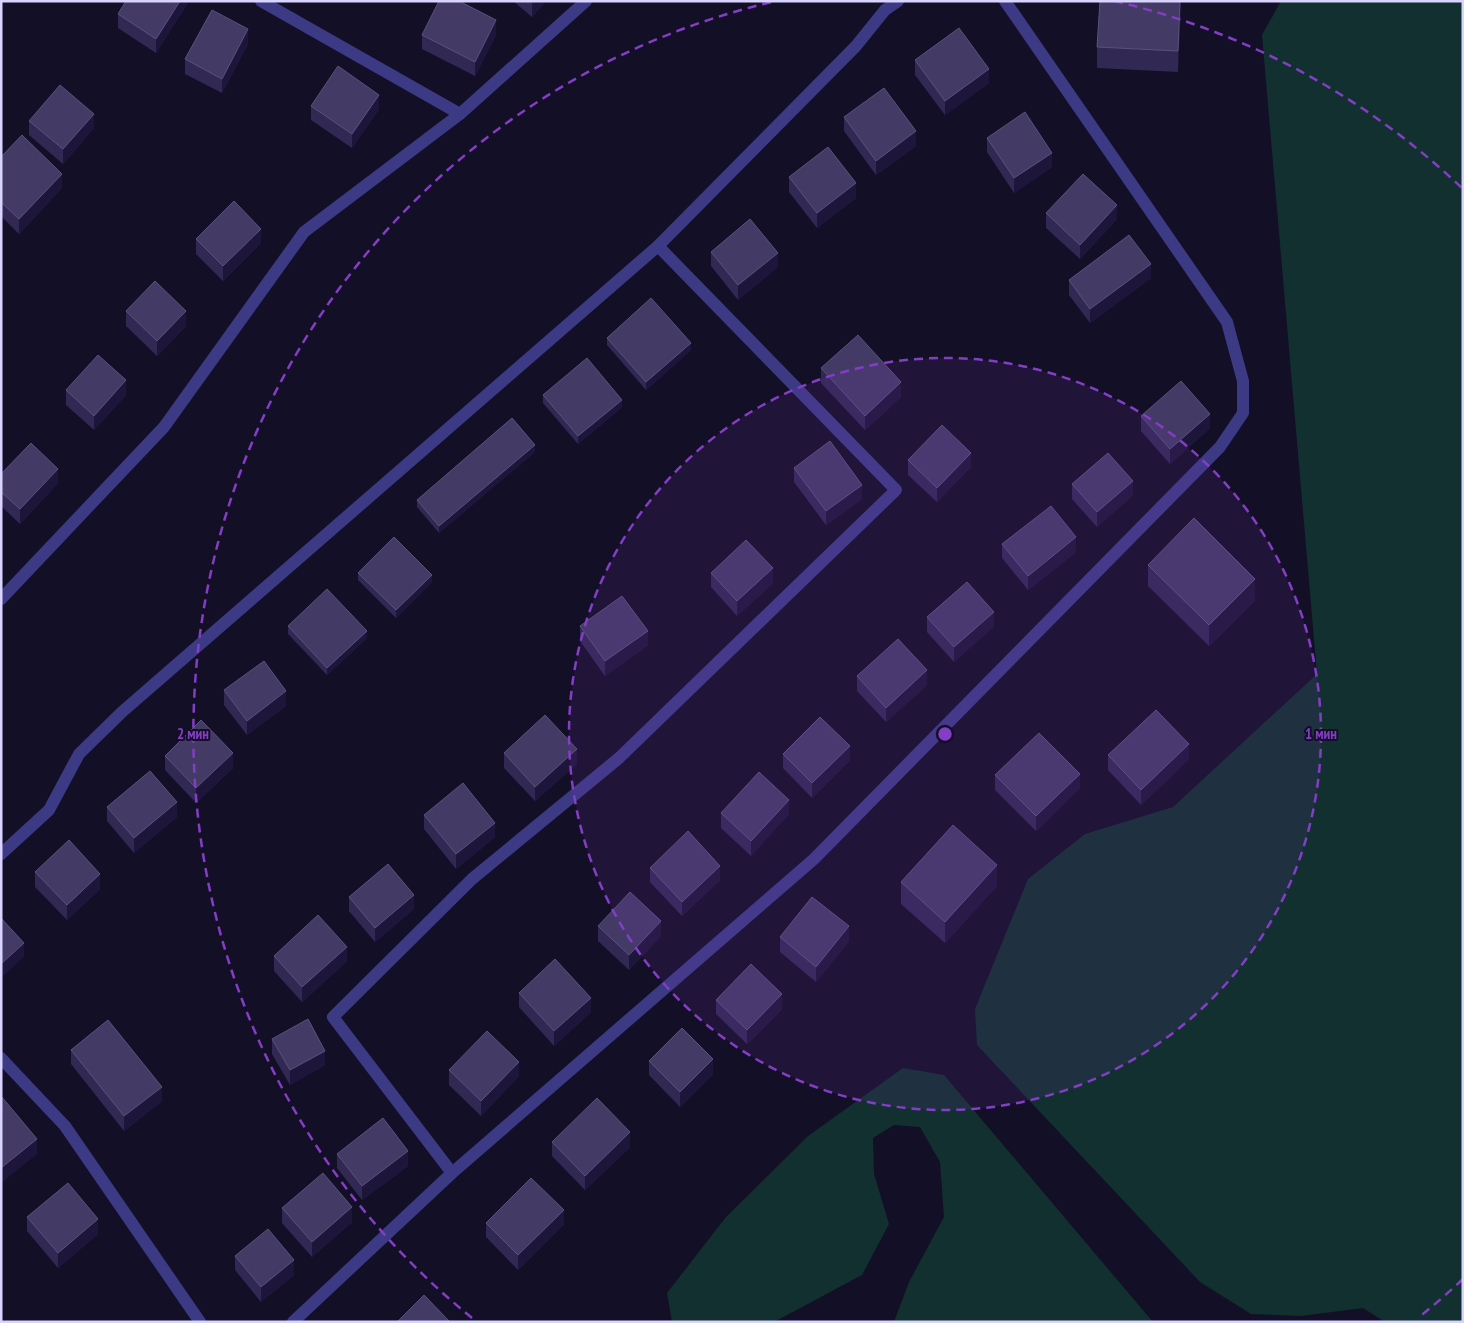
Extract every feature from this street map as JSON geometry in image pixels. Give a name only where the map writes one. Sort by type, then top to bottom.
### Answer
[{"type":"street","points":[[261,1],[460,114]]},
{"type":"street","points":[[1,599],[164,428],[304,232],[460,114],[586,1]]},
{"type":"street","points":[[1,854],[48,810],[79,754],[122,712],[658,246],[856,46],[886,10],[898,1]]},
{"type":"street","points":[[293,1322],[452,1173],[814,859],[1220,447],[1243,414],[1244,381],[1227,322],[1004,1]]},
{"type":"street","points":[[452,1173],[333,1017],[472,878],[619,758],[896,490],[658,246]]},
{"type":"street","points":[[1,1058],[65,1126],[200,1322]]},
{"type":"green space","points":[[1281,1],[1463,1],[1463,1322],[1385,1322],[1363,1308],[1301,1316],[1251,1314],[1200,1282],[977,1045],[975,1009],[1028,879],[1085,834],[1173,807],[1317,674],[1262,35]]},
{"type":"green space","points":[[903,1068],[944,1075],[1153,1322],[894,1322],[909,1282],[944,1217],[940,1162],[920,1127],[894,1125],[873,1138],[874,1174],[889,1224],[862,1275],[774,1322],[672,1322],[667,1293],[726,1217],[808,1136]]},
{"type":"building","points":[[126,1],[180,1],[156,39],[118,14]]},
{"type":"building","points":[[439,1],[459,1],[496,20],[475,62],[422,35]]},
{"type":"building","points":[[1100,1],[1180,1],[1178,51],[1097,47]]},
{"type":"building","points":[[212,10],[248,29],[222,79],[185,59]]},
{"type":"building","points":[[959,28],[989,69],[945,101],[915,60]]},
{"type":"building","points":[[338,66],[379,95],[352,134],[311,106]]},
{"type":"building","points":[[60,85],[94,114],[63,149],[29,121]]},
{"type":"building","points":[[884,88],[916,131],[876,161],[844,117]]},
{"type":"building","points":[[1025,112],[1052,153],[1014,178],[987,138]]},
{"type":"building","points":[[22,135],[62,174],[19,219],[1,202],[1,157]]},
{"type":"building","points":[[828,147],[856,183],[817,213],[789,177]]},
{"type":"building","points":[[1083,174],[1117,205],[1080,245],[1046,213]]},
{"type":"building","points":[[234,201],[261,229],[223,266],[196,239]]},
{"type":"building","points":[[750,219],[778,253],[738,285],[711,252]]},
{"type":"building","points":[[1129,235],[1151,264],[1090,309],[1069,280]]},
{"type":"building","points":[[155,281],[186,311],[157,341],[126,311]]},
{"type":"building","points":[[651,298],[691,343],[646,382],[607,338]]},
{"type":"building","points":[[858,335],[901,382],[865,416],[821,368]]},
{"type":"building","points":[[98,355],[126,380],[94,416],[66,390]]},
{"type":"building","points":[[587,358],[622,400],[578,436],[543,395]]},
{"type":"building","points":[[1181,381],[1210,414],[1170,449],[1141,416]]},
{"type":"building","points":[[512,418],[535,445],[439,526],[417,500]]},
{"type":"building","points":[[942,425],[971,453],[937,488],[908,460]]},
{"type":"building","points":[[830,441],[862,485],[826,511],[794,468]]},
{"type":"building","points":[[31,443],[58,469],[20,509],[1,492],[1,474]]},
{"type":"building","points":[[1108,453],[1133,481],[1097,512],[1072,484]]},
{"type":"building","points":[[1051,506],[1076,537],[1028,576],[1002,544]]},
{"type":"building","points":[[1194,518],[1255,579],[1209,625],[1148,565]]},
{"type":"building","points":[[394,537],[432,575],[396,610],[358,573]]},
{"type":"building","points":[[746,540],[773,568],[737,601],[711,573]]},
{"type":"building","points":[[967,582],[994,612],[954,647],[927,617]]},
{"type":"building","points":[[327,589],[367,631],[327,668],[288,626]]},
{"type":"building","points":[[622,596],[648,631],[605,661],[580,626]]},
{"type":"building","points":[[898,639],[927,670],[886,708],[857,676]]},
{"type":"building","points":[[264,661],[286,691],[247,721],[224,690]]},
{"type":"building","points":[[1156,710],[1189,744],[1141,790],[1108,755]]},
{"type":"building","points":[[545,715],[577,749],[535,787],[504,753]]},
{"type":"building","points":[[820,717],[850,746],[812,783],[783,754]]},
{"type":"building","points":[[201,720],[233,753],[196,788],[165,756]]},
{"type":"building","points":[[1039,733],[1080,774],[1036,816],[995,775]]},
{"type":"building","points":[[150,771],[177,802],[134,838],[107,807]]},
{"type":"building","points":[[759,772],[789,800],[751,841],[721,813]]},
{"type":"building","points":[[463,783],[495,823],[456,854],[424,815]]},
{"type":"building","points":[[953,825],[997,865],[945,922],[901,882]]},
{"type":"building","points":[[688,831],[720,866],[682,902],[650,868]]},
{"type":"building","points":[[69,840],[100,874],[67,905],[35,872]]},
{"type":"building","points":[[388,864],[414,895],[375,928],[349,897]]},
{"type":"building","points":[[630,892],[661,921],[629,955],[598,926]]},
{"type":"building","points":[[812,897],[849,926],[816,967],[780,937]]},
{"type":"building","points":[[318,915],[347,947],[302,987],[274,956]]},
{"type":"building","points":[[1,918],[24,943],[1,964]]},
{"type":"building","points":[[555,959],[591,998],[554,1031],[519,993]]},
{"type":"building","points":[[751,964],[782,994],[747,1030],[716,1000]]},
{"type":"building","points":[[308,1019],[325,1051],[290,1070],[272,1039]]},
{"type":"building","points":[[108,1020],[162,1087],[124,1116],[71,1050]]},
{"type":"building","points":[[682,1028],[713,1059],[680,1092],[649,1061]]},
{"type":"building","points":[[487,1031],[519,1062],[481,1101],[449,1070]]},
{"type":"building","points":[[1,1096],[37,1139],[1,1168]]},
{"type":"building","points":[[597,1098],[630,1132],[585,1176],[552,1142]]},
{"type":"building","points":[[383,1118],[408,1151],[362,1186],[337,1154]]},
{"type":"building","points":[[323,1173],[352,1207],[312,1242],[282,1208]]},
{"type":"building","points":[[531,1178],[564,1210],[518,1255],[486,1223]]},
{"type":"building","points":[[68,1183],[98,1219],[58,1253],[27,1217]]},
{"type":"building","points":[[268,1229],[294,1260],[261,1287],[235,1256]]},
{"type":"building","points":[[424,1295],[450,1322],[397,1322]]}]
